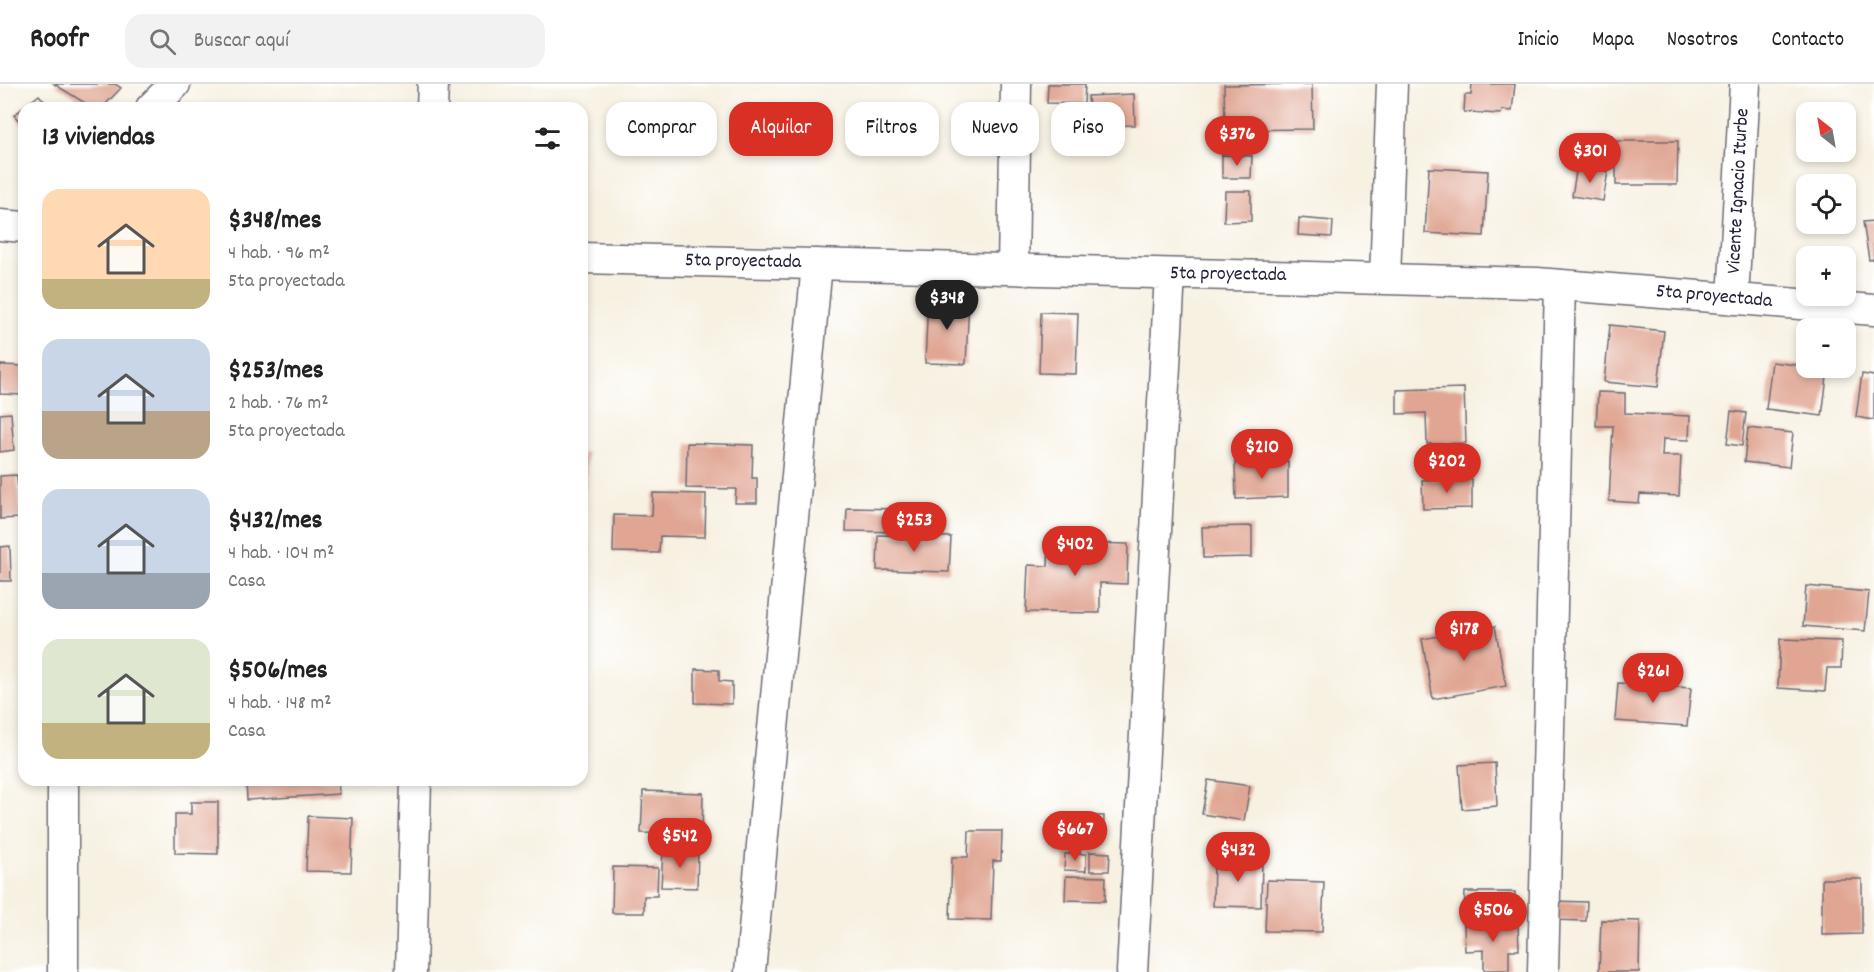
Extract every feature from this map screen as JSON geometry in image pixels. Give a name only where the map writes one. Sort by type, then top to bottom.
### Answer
[{"type":"street","points":[[157,102],[175,84]]},
{"type":"street","points":[[432,102],[433,84]]},
{"type":"street","points":[[1013,269],[1016,84]]},
{"type":"street","points":[[1385,279],[1392,84]]},
{"type":"street","name":"Vicente Ignacio Iturbe","points":[[1733,299],[1745,84]]},
{"type":"street","points":[[0,225],[18,226]]},
{"type":"street","name":"5ta proyectada","points":[[588,258],[1560,285],[1874,310]]},
{"type":"street","points":[[750,972],[817,264]]},
{"type":"street","points":[[1132,972],[1170,274]]},
{"type":"street","points":[[1543,972],[1560,285]]},
{"type":"street","points":[[63,786],[63,972]]},
{"type":"street","points":[[411,972],[416,786]]},
{"type":"building","points":[[54,84],[115,84],[121,88],[108,102],[83,102]]},
{"type":"building","points":[[1048,84],[1085,84],[1084,102],[1047,103]]},
{"type":"building","points":[[1312,84],[1313,129],[1225,130],[1224,85]]},
{"type":"building","points":[[1472,84],[1515,84],[1512,111],[1502,110],[1501,114],[1464,112],[1465,95],[1471,95]]},
{"type":"building","points":[[1134,94],[1135,125],[1125,125],[1125,102],[1088,102],[1088,96]]},
{"type":"building","points":[[39,95],[45,102],[30,102]]},
{"type":"building","points":[[1616,141],[1678,141],[1677,185],[1616,185]]},
{"type":"building","points":[[1222,155],[1252,156],[1251,178],[1222,178]]},
{"type":"building","points":[[1577,166],[1608,171],[1603,201],[1572,196]]},
{"type":"building","points":[[1429,168],[1488,171],[1484,236],[1425,233]]},
{"type":"building","points":[[1225,191],[1251,191],[1251,221],[1224,222]]},
{"type":"building","points":[[1299,218],[1333,221],[1332,237],[1298,235]]},
{"type":"building","points":[[1874,221],[1874,259],[1869,260],[1863,222]]},
{"type":"building","points":[[928,297],[969,299],[966,364],[925,363]]},
{"type":"building","points":[[1041,312],[1078,313],[1076,374],[1039,373]]},
{"type":"building","points":[[1610,325],[1664,331],[1658,387],[1604,382]]},
{"type":"building","points":[[1772,362],[1796,365],[1796,378],[1827,378],[1822,416],[1766,409]]},
{"type":"building","points":[[0,365],[18,366],[18,395],[0,394]]},
{"type":"building","points":[[1862,374],[1874,376],[1874,420],[1856,417]]},
{"type":"building","points":[[1464,388],[1466,443],[1427,444],[1426,413],[1397,414],[1397,390]]},
{"type":"building","points":[[1598,392],[1625,393],[1625,413],[1690,416],[1689,440],[1663,439],[1662,456],[1681,456],[1679,496],[1640,494],[1639,503],[1609,501],[1613,426],[1596,426]]},
{"type":"building","points":[[1731,411],[1746,413],[1742,446],[1727,444]]},
{"type":"building","points":[[11,413],[14,450],[0,452],[0,414]]},
{"type":"building","points":[[1748,428],[1793,433],[1789,467],[1744,462]]},
{"type":"building","points":[[687,443],[753,445],[752,478],[757,478],[757,503],[735,503],[736,489],[686,488]]},
{"type":"building","points":[[1288,461],[1288,497],[1236,499],[1235,462]]},
{"type":"building","points":[[17,475],[18,518],[0,519],[0,476]]},
{"type":"building","points":[[1472,479],[1472,508],[1423,509],[1422,480]]},
{"type":"building","points":[[653,493],[706,494],[705,537],[660,536],[659,553],[613,552],[614,515],[652,516]]},
{"type":"building","points":[[847,508],[903,509],[903,532],[846,531]]},
{"type":"building","points":[[1252,526],[1252,557],[1203,558],[1202,527]]},
{"type":"building","points":[[878,535],[951,537],[949,572],[877,570]]},
{"type":"building","points":[[1049,542],[1128,544],[1127,584],[1100,583],[1100,613],[1026,612],[1028,565],[1048,566]]},
{"type":"building","points":[[10,546],[11,581],[0,581],[0,547]]},
{"type":"building","points":[[1806,586],[1869,592],[1865,631],[1803,626]]},
{"type":"building","points":[[1495,626],[1506,686],[1433,699],[1422,639]]},
{"type":"building","points":[[1780,639],[1842,641],[1841,668],[1827,668],[1825,691],[1778,688]]},
{"type":"building","points":[[695,669],[719,670],[719,681],[732,682],[732,704],[695,703]]},
{"type":"building","points":[[1618,683],[1691,688],[1687,726],[1615,721]]},
{"type":"building","points":[[1495,763],[1497,806],[1462,809],[1459,765]]},
{"type":"building","points":[[1208,780],[1250,786],[1244,821],[1202,814]]},
{"type":"building","points":[[246,786],[338,786],[339,794],[247,800]]},
{"type":"building","points":[[643,791],[703,793],[702,834],[641,833]]},
{"type":"building","points":[[191,802],[218,802],[218,854],[175,853],[175,814],[191,814]]},
{"type":"building","points":[[1059,815],[1104,816],[1103,840],[1058,839]]},
{"type":"building","points":[[308,816],[353,818],[351,872],[306,871]]},
{"type":"building","points":[[969,831],[1002,831],[1001,861],[993,861],[991,920],[950,919],[952,857],[968,857]]},
{"type":"building","points":[[663,851],[698,851],[697,888],[661,887]]},
{"type":"building","points":[[1090,852],[1110,853],[1109,871],[1090,871]]},
{"type":"building","points":[[1065,854],[1086,854],[1086,871],[1064,870]]},
{"type":"building","points":[[1214,859],[1262,860],[1261,907],[1213,906]]},
{"type":"building","points":[[613,867],[658,868],[657,896],[644,896],[644,913],[612,913]]},
{"type":"building","points":[[1066,876],[1106,877],[1105,901],[1065,900]]},
{"type":"building","points":[[1822,879],[1862,879],[1862,934],[1822,935]]},
{"type":"building","points":[[1267,880],[1324,882],[1322,932],[1265,931]]},
{"type":"building","points":[[1465,892],[1515,892],[1515,916],[1464,916]]},
{"type":"building","points":[[1552,901],[1587,902],[1586,921],[1551,920]]},
{"type":"building","points":[[1601,920],[1640,921],[1639,972],[1599,972]]},
{"type":"building","points":[[1518,924],[1519,950],[1509,950],[1509,970],[1484,970],[1484,950],[1465,951],[1464,925]]}]
